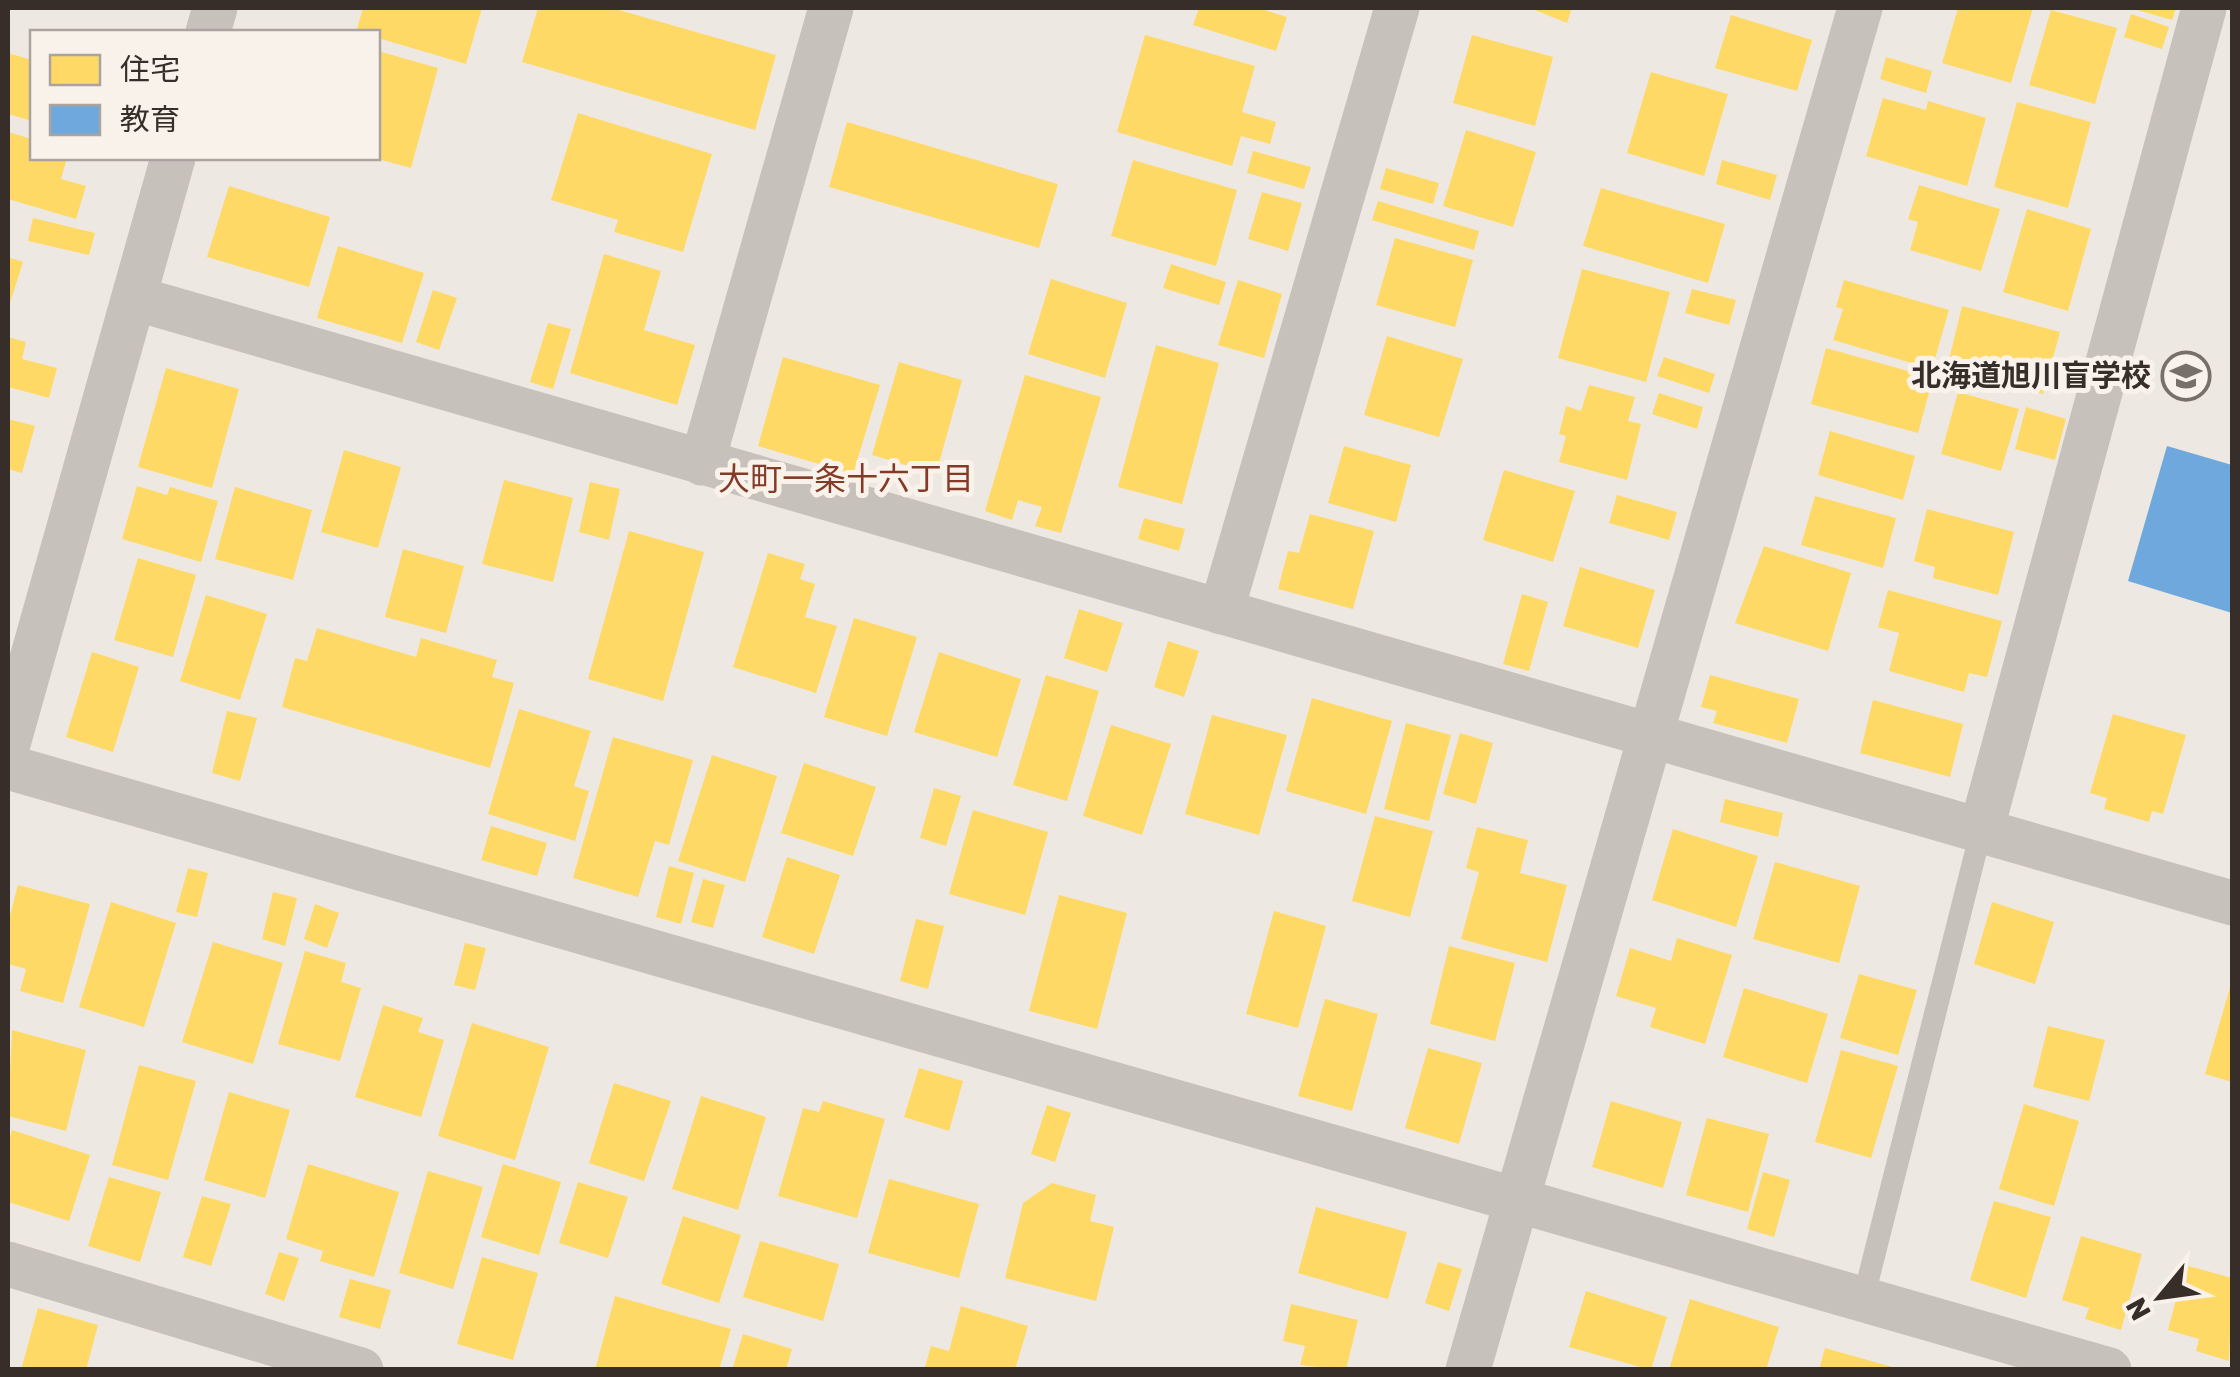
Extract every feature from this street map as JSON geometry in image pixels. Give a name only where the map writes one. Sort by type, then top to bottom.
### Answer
[{"type":"street","points":[[702,463],[831,8]]},
{"type":"street","points":[[1221,612],[1397,8]]},
{"type":"street","points":[[1468,1370],[1860,8]]},
{"type":"street","points":[[1981,830],[2204,8]]},
{"type":"street","points":[[8,744],[172,160]]},
{"type":"street","points":[[134,298],[2232,903]]},
{"type":"street","points":[[8,766],[2109,1370]]},
{"type":"street","points":[[8,1264],[361,1370]]},
{"type":"lane","points":[[1863,1300],[1981,830]]},
{"type":"building: 住宅","points":[[363,8],[482,8],[466,64],[380,39],[380,30],[357,30]]},
{"type":"building: 住宅","points":[[538,8],[612,8],[776,55],[755,130],[522,62]]},
{"type":"building: 住宅","points":[[1199,8],[1258,8],[1287,17],[1276,51],[1193,25]]},
{"type":"building: 住宅","points":[[1530,8],[1572,8],[1567,23]]},
{"type":"building: 住宅","points":[[1958,8],[2033,8],[2011,83],[1942,63]]},
{"type":"building: 住宅","points":[[2130,8],[2176,8],[2172,20]]},
{"type":"building: 住宅","points":[[2051,10],[2117,28],[2095,104],[2029,85]]},
{"type":"building: 住宅","points":[[2131,14],[2169,27],[2162,49],[2124,37]]},
{"type":"building: 住宅","points":[[1731,15],[1812,40],[1797,91],[1715,68]]},
{"type":"building: 住宅","points":[[1145,35],[1255,66],[1242,112],[1276,122],[1270,144],[1241,136],[1232,166],[1117,132]]},
{"type":"building: 住宅","points":[[1472,35],[1553,57],[1535,126],[1453,103]]},
{"type":"building: 住宅","points":[[380,52],[438,68],[411,168],[380,160]]},
{"type":"building: 住宅","points":[[8,53],[30,59],[30,120],[8,114]]},
{"type":"building: 住宅","points":[[1886,57],[1932,71],[1926,93],[1880,79]]},
{"type":"building: 住宅","points":[[1651,72],[1728,94],[1704,176],[1627,153]]},
{"type":"building: 住宅","points":[[1883,98],[1926,110],[1928,101],[1986,118],[1967,186],[1866,156]]},
{"type":"building: 住宅","points":[[2017,102],[2091,122],[2068,208],[1994,187]]},
{"type":"building: 住宅","points":[[578,113],[712,154],[683,252],[614,232],[618,220],[551,200]]},
{"type":"building: 住宅","points":[[847,122],[1058,184],[1039,248],[829,187]]},
{"type":"building: 住宅","points":[[1466,130],[1536,152],[1513,227],[1443,206]]},
{"type":"building: 住宅","points":[[8,132],[30,138],[30,160],[66,160],[61,179],[86,186],[76,219],[8,199]]},
{"type":"building: 住宅","points":[[1253,151],[1311,167],[1304,189],[1247,173]]},
{"type":"building: 住宅","points":[[1133,160],[1237,190],[1216,266],[1111,236]]},
{"type":"building: 住宅","points":[[1722,160],[1777,175],[1770,200],[1716,184]]},
{"type":"building: 住宅","points":[[1386,168],[1439,183],[1433,204],[1380,189]]},
{"type":"building: 住宅","points":[[1919,185],[2000,209],[1981,271],[1910,250],[1918,222],[1908,219]]},
{"type":"building: 住宅","points":[[229,186],[330,217],[309,287],[207,257]]},
{"type":"building: 住宅","points":[[1601,188],[1725,224],[1708,283],[1583,246]]},
{"type":"building: 住宅","points":[[1262,192],[1302,203],[1288,251],[1248,239]]},
{"type":"building: 住宅","points":[[1378,201],[1479,231],[1474,250],[1372,220]]},
{"type":"building: 住宅","points":[[2027,209],[2091,229],[2068,311],[2003,292]]},
{"type":"building: 住宅","points":[[33,218],[95,233],[89,255],[28,241]]},
{"type":"building: 住宅","points":[[1395,238],[1473,260],[1455,327],[1376,305]]},
{"type":"building: 住宅","points":[[338,246],[424,273],[402,343],[317,318]]},
{"type":"building: 住宅","points":[[604,254],[661,271],[644,330],[695,345],[677,405],[570,373]]},
{"type":"building: 住宅","points":[[8,257],[23,262],[8,309]]},
{"type":"building: 住宅","points":[[1171,264],[1226,282],[1219,305],[1163,288]]},
{"type":"building: 住宅","points":[[1582,269],[1670,292],[1646,382],[1558,358]]},
{"type":"building: 住宅","points":[[1051,279],[1127,303],[1105,378],[1028,354]]},
{"type":"building: 住宅","points":[[1238,280],[1282,294],[1264,358],[1218,345]]},
{"type":"building: 住宅","points":[[1844,280],[1949,310],[1932,369],[1833,340],[1843,309],[1836,307]]},
{"type":"building: 住宅","points":[[1692,289],[1736,300],[1729,325],[1685,313]]},
{"type":"building: 住宅","points":[[433,290],[457,298],[439,350],[416,342]]},
{"type":"building: 住宅","points":[[1962,306],[2060,332],[2043,394],[1947,368]]},
{"type":"building: 住宅","points":[[548,323],[571,329],[553,389],[530,382]]},
{"type":"building: 住宅","points":[[1387,336],[1463,359],[1439,437],[1364,415]]},
{"type":"building: 住宅","points":[[8,337],[26,342],[22,359],[57,368],[49,398],[8,387]]},
{"type":"building: 住宅","points":[[1156,345],[1219,363],[1182,504],[1118,487]]},
{"type":"building: 住宅","points":[[1826,348],[1933,378],[1918,433],[1811,404]]},
{"type":"building: 住宅","points":[[783,357],[880,385],[853,474],[758,446]]},
{"type":"building: 住宅","points":[[1664,357],[1715,374],[1709,393],[1657,376]]},
{"type":"building: 住宅","points":[[899,362],[962,380],[936,474],[872,455]]},
{"type":"building: 住宅","points":[[166,368],[239,389],[212,488],[138,467]]},
{"type":"building: 住宅","points":[[1025,375],[1101,397],[1061,533],[1035,526],[1042,507],[1018,500],[1012,520],[985,511]]},
{"type":"building: 住宅","points":[[1589,385],[1635,397],[1628,421],[1641,424],[1627,480],[1559,462],[1566,436],[1559,434],[1566,406],[1581,411]]},
{"type":"building: 住宅","points":[[1958,392],[2019,409],[2001,471],[1941,454]]},
{"type":"building: 住宅","points":[[1659,393],[1703,407],[1697,429],[1652,414]]},
{"type":"building: 住宅","points":[[2026,407],[2066,419],[2055,460],[2015,449]]},
{"type":"building: 住宅","points":[[8,419],[35,426],[22,473],[8,469]]},
{"type":"building: 住宅","points":[[1830,431],[1915,456],[1903,500],[1818,475]]},
{"type":"building: 住宅","points":[[1344,446],[1411,465],[1396,522],[1328,503]]},
{"type":"building: 住宅","points":[[344,450],[401,467],[378,548],[321,532]]},
{"type":"building: 住宅","points":[[1504,470],[1575,491],[1553,562],[1483,540]]},
{"type":"building: 住宅","points":[[504,480],[573,498],[553,582],[482,564]]},
{"type":"building: 住宅","points":[[590,482],[620,489],[609,540],[579,532]]},
{"type":"building: 住宅","points":[[137,486],[167,495],[170,487],[218,501],[201,562],[122,539]]},
{"type":"building: 住宅","points":[[235,487],[312,510],[293,580],[215,559]]},
{"type":"building: 住宅","points":[[1617,495],[1677,512],[1669,540],[1609,523]]},
{"type":"building: 住宅","points":[[1815,496],[1896,518],[1883,568],[1801,545]]},
{"type":"building: 住宅","points":[[1927,509],[2014,532],[1998,595],[1933,578],[1935,567],[1914,561]]},
{"type":"building: 住宅","points":[[1310,514],[1374,531],[1353,609],[1278,589],[1288,551],[1299,553]]},
{"type":"building: 住宅","points":[[1144,518],[1185,529],[1179,551],[1138,539]]},
{"type":"building: 住宅","points":[[629,531],[704,552],[663,701],[588,679]]},
{"type":"building: 住宅","points":[[1764,546],[1851,573],[1828,651],[1735,623]]},
{"type":"building: 住宅","points":[[403,549],[464,566],[446,633],[385,617]]},
{"type":"building: 住宅","points":[[768,553],[805,564],[800,579],[815,584],[805,617],[837,626],[816,693],[733,667]]},
{"type":"building: 住宅","points":[[138,558],[196,575],[173,657],[114,640]]},
{"type":"building: 住宅","points":[[1580,567],[1655,590],[1638,648],[1563,626]]},
{"type":"building: 住宅","points":[[1888,590],[2002,621],[1987,677],[1969,673],[1964,692],[1889,671],[1899,633],[1878,627]]},
{"type":"building: 住宅","points":[[1522,594],[1548,602],[1529,671],[1503,664]]},
{"type":"building: 住宅","points":[[206,595],[267,614],[240,700],[180,681]]},
{"type":"building: 住宅","points":[[1079,609],[1123,623],[1107,672],[1064,658]]},
{"type":"building: 住宅","points":[[854,618],[917,637],[887,736],[824,717]]},
{"type":"building: 住宅","points":[[317,628],[416,657],[421,638],[497,660],[492,677],[514,683],[490,768],[282,707],[295,658],[307,661]]},
{"type":"building: 住宅","points":[[1168,641],[1199,651],[1184,697],[1154,687]]},
{"type":"building: 住宅","points":[[92,652],[139,667],[113,752],[66,737]]},
{"type":"building: 住宅","points":[[939,652],[1021,679],[997,757],[914,732]]},
{"type":"building: 住宅","points":[[1046,675],[1099,691],[1067,801],[1013,785]]},
{"type":"building: 住宅","points":[[1710,675],[1799,699],[1787,743],[1713,723],[1717,711],[1701,707]]},
{"type":"building: 住宅","points":[[1312,698],[1392,721],[1366,814],[1286,791]]},
{"type":"building: 住宅","points":[[1873,700],[1963,724],[1950,777],[1860,753]]},
{"type":"building: 住宅","points":[[519,709],[591,731],[574,786],[589,791],[575,841],[488,814]]},
{"type":"building: 住宅","points":[[227,711],[257,718],[240,781],[212,773]]},
{"type":"building: 住宅","points":[[2113,714],[2186,735],[2163,814],[2152,811],[2149,822],[2104,809],[2107,798],[2090,793]]},
{"type":"building: 住宅","points":[[1212,715],[1287,735],[1259,835],[1185,814]]},
{"type":"building: 住宅","points":[[1406,723],[1451,735],[1429,821],[1384,809]]},
{"type":"building: 住宅","points":[[1111,725],[1171,744],[1142,835],[1083,816]]},
{"type":"building: 住宅","points":[[1460,733],[1493,743],[1476,804],[1443,794]]},
{"type":"building: 住宅","points":[[613,737],[693,760],[669,845],[655,841],[638,897],[573,878]]},
{"type":"building: 住宅","points":[[712,755],[777,776],[745,882],[678,861]]},
{"type":"building: 住宅","points":[[804,763],[876,787],[853,856],[781,833]]},
{"type":"building: 住宅","points":[[934,788],[961,796],[946,846],[920,838]]},
{"type":"building: 住宅","points":[[1725,799],[1783,813],[1778,837],[1720,822]]},
{"type":"building: 住宅","points":[[973,810],[1048,832],[1025,915],[949,894]]},
{"type":"building: 住宅","points":[[1375,816],[1433,831],[1410,917],[1352,901]]},
{"type":"building: 住宅","points":[[491,826],[547,843],[537,876],[481,860]]},
{"type":"building: 住宅","points":[[1477,827],[1528,840],[1520,873],[1567,885],[1547,962],[1461,939],[1479,872],[1466,868]]},
{"type":"building: 住宅","points":[[1673,829],[1758,856],[1736,927],[1652,900]]},
{"type":"building: 住宅","points":[[787,857],[840,875],[814,954],[762,937]]},
{"type":"building: 住宅","points":[[1775,862],[1860,886],[1839,963],[1753,939]]},
{"type":"building: 住宅","points":[[669,866],[694,873],[681,924],[656,917]]},
{"type":"building: 住宅","points":[[188,868],[208,873],[197,917],[176,912]]},
{"type":"building: 住宅","points":[[703,879],[725,885],[713,928],[691,922]]},
{"type":"building: 住宅","points":[[18,885],[90,904],[63,1003],[20,991],[26,969],[8,964],[8,923]]},
{"type":"building: 住宅","points":[[273,892],[297,898],[285,946],[262,939]]},
{"type":"building: 住宅","points":[[1059,895],[1127,913],[1097,1029],[1029,1011]]},
{"type":"building: 住宅","points":[[111,902],[176,923],[144,1027],[79,1007]]},
{"type":"building: 住宅","points":[[1992,902],[2054,922],[2035,984],[1974,964]]},
{"type":"building: 住宅","points":[[315,904],[339,913],[327,948],[304,939]]},
{"type":"building: 住宅","points":[[1274,911],[1326,926],[1298,1028],[1246,1014]]},
{"type":"building: 住宅","points":[[916,919],[944,926],[928,989],[900,981]]},
{"type":"building: 住宅","points":[[1677,938],[1732,955],[1705,1044],[1650,1027],[1656,1008],[1616,996],[1630,948],[1671,961]]},
{"type":"building: 住宅","points":[[213,942],[283,963],[253,1064],[182,1042]]},
{"type":"building: 住宅","points":[[465,943],[486,948],[475,990],[454,985]]},
{"type":"building: 住宅","points":[[1449,946],[1515,963],[1495,1041],[1430,1024]]},
{"type":"building: 住宅","points":[[305,951],[346,963],[341,982],[361,988],[340,1061],[278,1044]]},
{"type":"building: 住宅","points":[[1859,974],[1917,990],[1898,1055],[1840,1038]]},
{"type":"building: 住宅","points":[[2232,984],[2232,1082],[2205,1074]]},
{"type":"building: 住宅","points":[[1744,988],[1828,1014],[1807,1083],[1723,1057]]},
{"type":"building: 住宅","points":[[1325,999],[1378,1014],[1352,1111],[1298,1096]]},
{"type":"building: 住宅","points":[[383,1005],[423,1018],[418,1032],[444,1040],[421,1117],[355,1097]]},
{"type":"building: 住宅","points":[[472,1023],[549,1047],[515,1160],[438,1136]]},
{"type":"building: 住宅","points":[[2048,1026],[2105,1040],[2089,1101],[2033,1087]]},
{"type":"building: 住宅","points":[[12,1030],[86,1050],[66,1131],[8,1116]]},
{"type":"building: 住宅","points":[[1428,1048],[1482,1063],[1459,1144],[1405,1128]]},
{"type":"building: 住宅","points":[[1841,1050],[1898,1066],[1871,1158],[1815,1142]]},
{"type":"building: 住宅","points":[[139,1065],[196,1081],[168,1180],[112,1165]]},
{"type":"building: 住宅","points":[[919,1068],[963,1081],[949,1131],[904,1117]]},
{"type":"building: 住宅","points":[[614,1083],[671,1101],[644,1181],[589,1163]]},
{"type":"building: 住宅","points":[[229,1092],[290,1110],[265,1198],[204,1180]]},
{"type":"building: 住宅","points":[[701,1096],[766,1117],[738,1210],[672,1189]]},
{"type":"building: 住宅","points":[[823,1101],[885,1119],[857,1218],[778,1196],[803,1108],[819,1112]]},
{"type":"building: 住宅","points":[[1611,1101],[1682,1122],[1663,1188],[1592,1167]]},
{"type":"building: 住宅","points":[[2024,1104],[2079,1121],[2054,1206],[1999,1189]]},
{"type":"building: 住宅","points":[[1047,1105],[1071,1113],[1055,1162],[1031,1154]]},
{"type":"building: 住宅","points":[[1707,1118],[1769,1134],[1748,1212],[1686,1195]]},
{"type":"building: 住宅","points":[[12,1130],[90,1155],[69,1221],[8,1202],[8,1144]]},
{"type":"building: 住宅","points":[[308,1164],[399,1192],[374,1277],[320,1261],[323,1251],[286,1239]]},
{"type":"building: 住宅","points":[[503,1164],[561,1182],[539,1255],[481,1237]]},
{"type":"building: 住宅","points":[[428,1171],[483,1187],[453,1289],[399,1273]]},
{"type":"building: 住宅","points":[[1763,1172],[1790,1180],[1774,1237],[1747,1229]]},
{"type":"building: 住宅","points":[[109,1177],[161,1192],[140,1262],[88,1246]]},
{"type":"building: 住宅","points":[[889,1179],[979,1204],[959,1278],[868,1253]]},
{"type":"building: 住宅","points":[[578,1182],[628,1197],[608,1258],[559,1243]]},
{"type":"building: 住宅","points":[[1052,1183],[1096,1195],[1090,1221],[1114,1227],[1096,1301],[1005,1278],[1023,1203]]},
{"type":"building: 住宅","points":[[202,1196],[231,1204],[211,1266],[183,1257]]},
{"type":"building: 住宅","points":[[1994,1201],[2051,1217],[2026,1298],[1970,1280]]},
{"type":"building: 住宅","points":[[1316,1207],[1407,1232],[1388,1299],[1298,1273]]},
{"type":"building: 住宅","points":[[683,1216],[741,1235],[719,1303],[661,1284]]},
{"type":"building: 住宅","points":[[2081,1236],[2142,1254],[2121,1330],[2085,1319],[2089,1308],[2062,1300]]},
{"type":"building: 住宅","points":[[760,1241],[839,1264],[823,1321],[743,1297]]},
{"type":"building: 住宅","points":[[279,1252],[299,1258],[284,1301],[265,1294]]},
{"type":"building: 住宅","points":[[482,1257],[538,1273],[513,1360],[457,1344]]},
{"type":"building: 住宅","points":[[1438,1262],[1462,1269],[1449,1311],[1425,1303]]},
{"type":"building: 住宅","points":[[2185,1265],[2232,1278],[2229,1361],[2196,1351],[2199,1339],[2168,1330]]},
{"type":"building: 住宅","points":[[350,1279],[391,1290],[380,1329],[339,1317]]},
{"type":"building: 住宅","points":[[1586,1291],[1667,1317],[1651,1370],[1569,1347]]},
{"type":"building: 住宅","points":[[615,1296],[731,1329],[719,1370],[595,1370]]},
{"type":"building: 住宅","points":[[1690,1299],[1779,1327],[1766,1370],[1669,1370]]},
{"type":"building: 住宅","points":[[1291,1304],[1358,1320],[1346,1370],[1300,1365],[1305,1346],[1283,1341]]},
{"type":"building: 住宅","points":[[961,1306],[1028,1326],[1015,1370],[924,1370],[931,1346],[949,1351]]},
{"type":"building: 住宅","points":[[38,1308],[98,1325],[86,1370],[21,1370]]},
{"type":"building: 住宅","points":[[743,1334],[792,1349],[786,1370],[732,1370]]},
{"type":"building: 住宅","points":[[1825,1348],[1896,1368],[1896,1370],[1819,1370]]},
{"type":"building: 教育","points":[[2167,446],[2232,465],[2232,613],[2128,581]]},
{"type":"place","name":"北海道旭川盲学校","points":[[2186,376]]},
{"type":"district","name":"大町一条十六丁目","points":[[846,479]]}]
